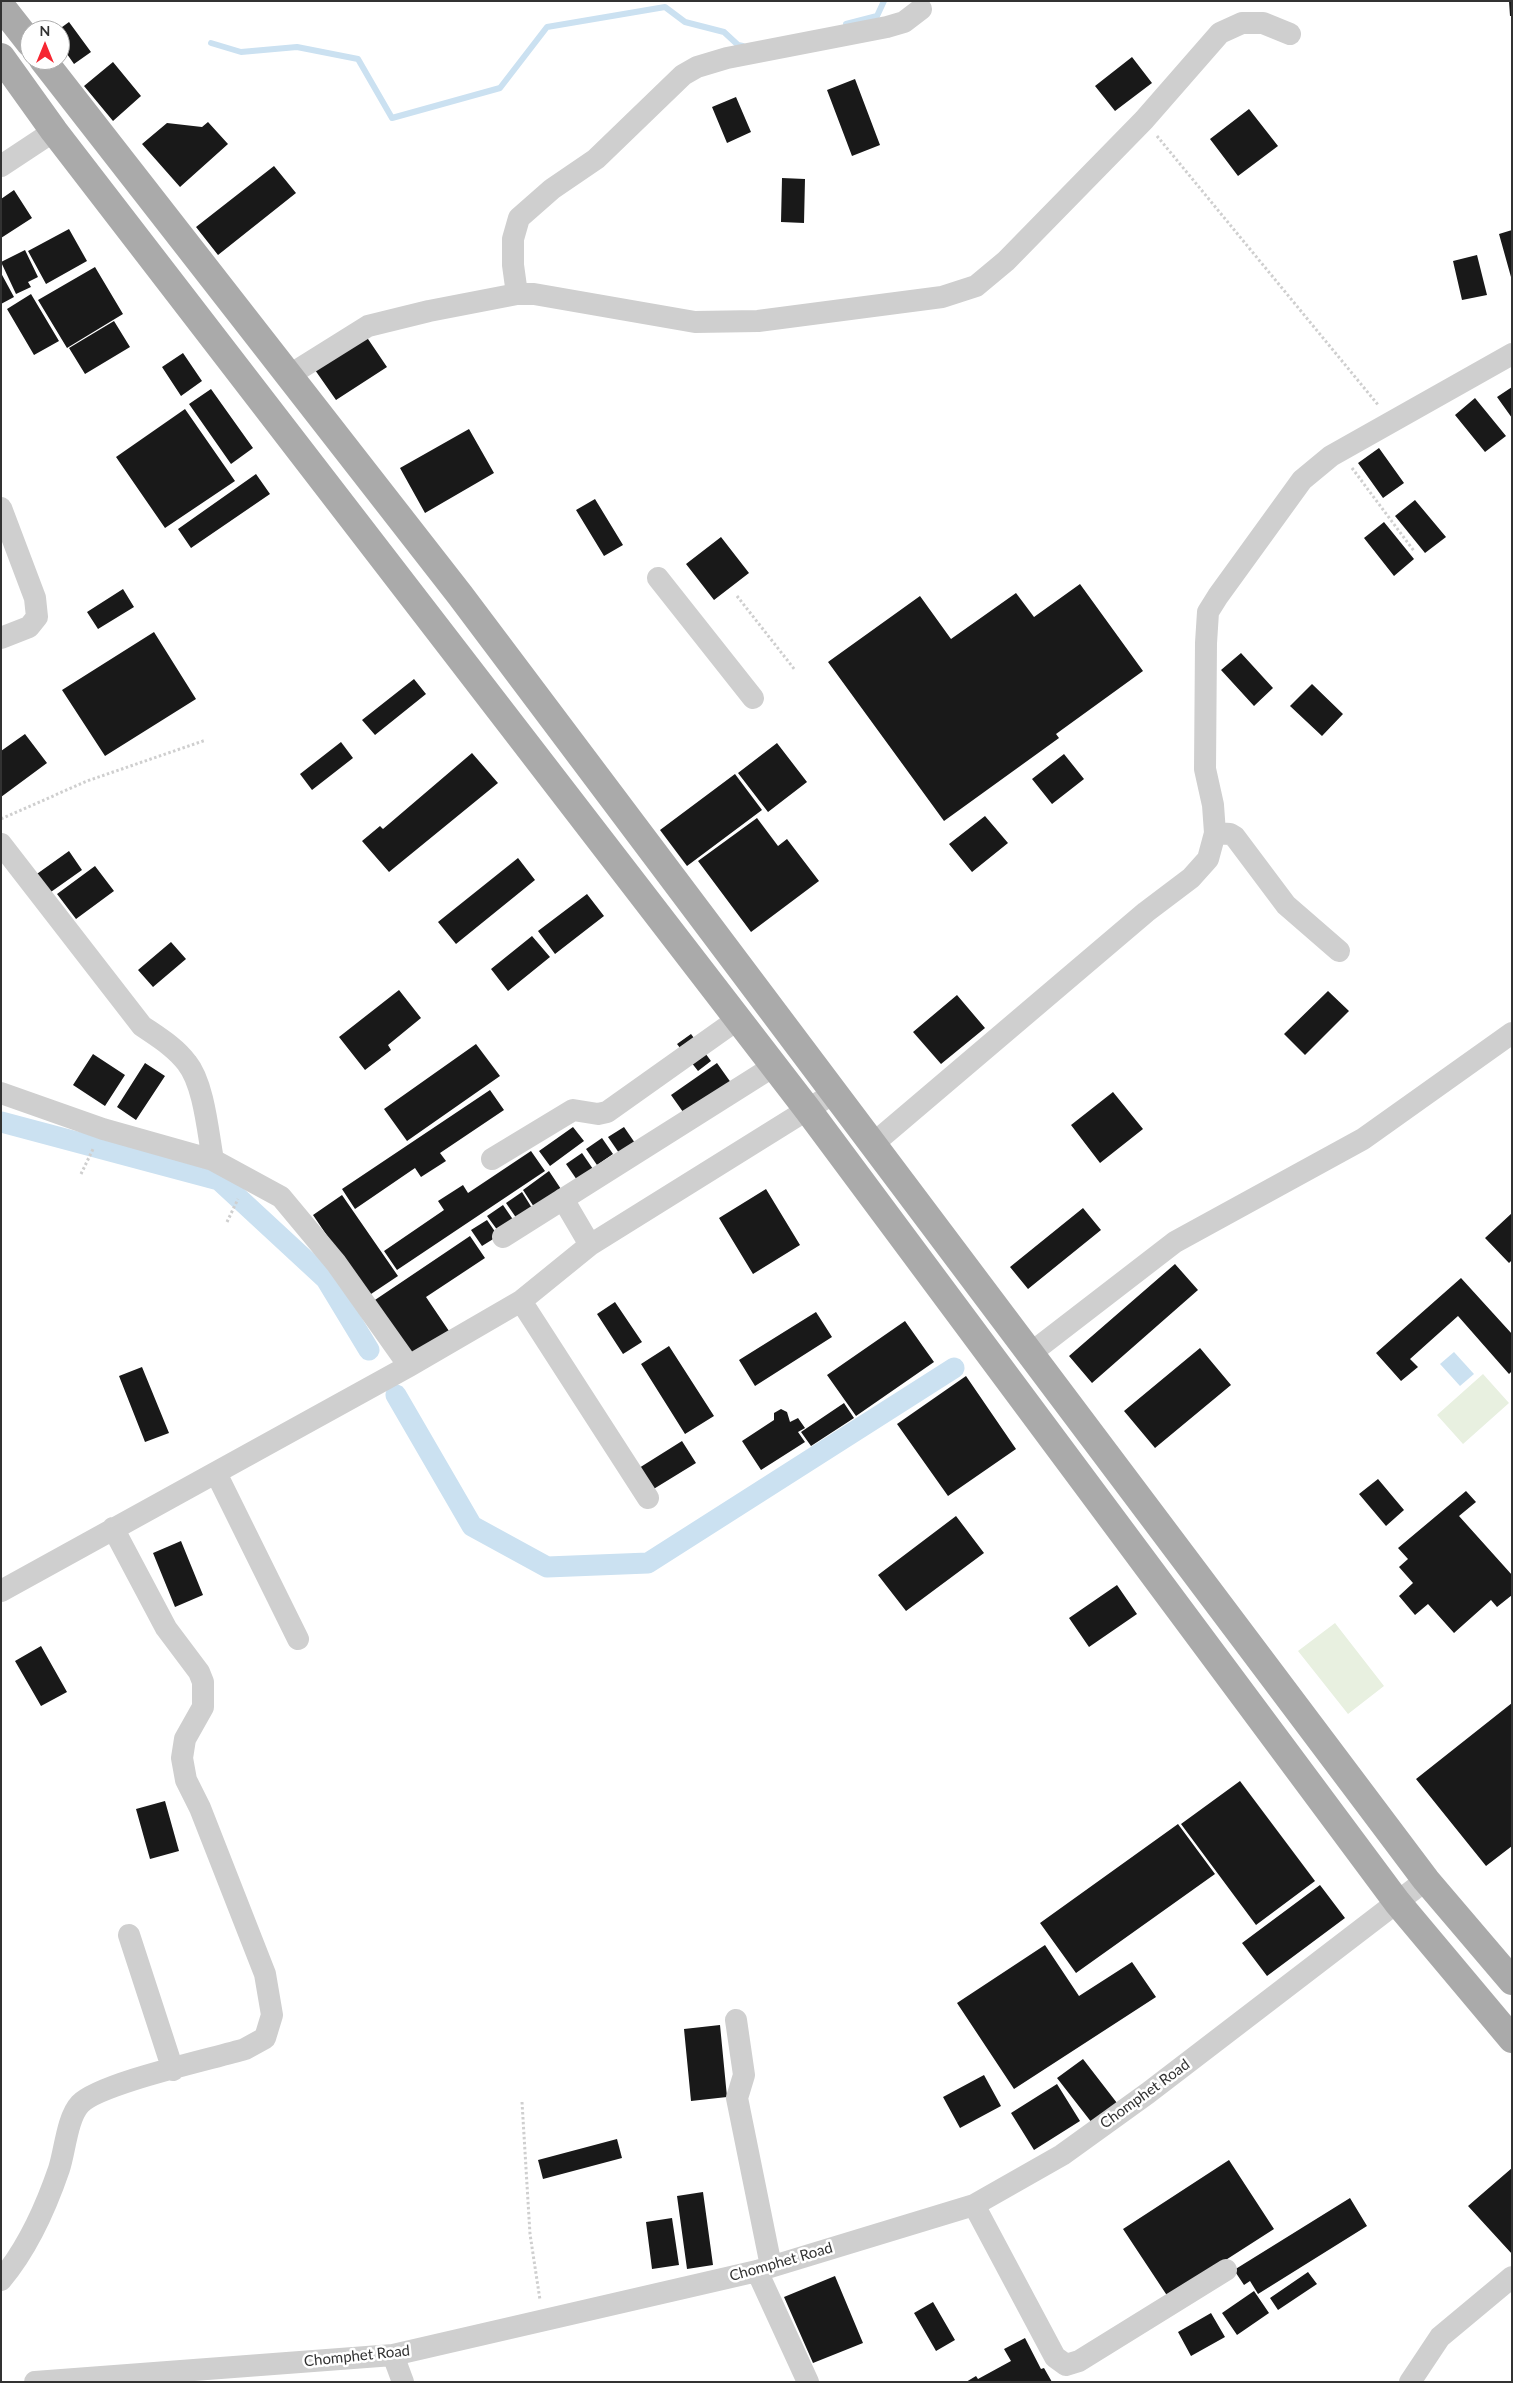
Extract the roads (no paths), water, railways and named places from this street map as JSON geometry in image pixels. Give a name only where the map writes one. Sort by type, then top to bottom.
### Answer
[{"type":"main road","points":[[1,6],[20,30]]},
{"type":"main road","points":[[1,57],[54,131],[808,1110],[1396,1902],[1512,2039]]},
{"type":"main road","points":[[51,70],[460,595],[1426,1880],[1512,1981]]},
{"type":"street","points":[[517,294],[513,265],[513,239],[519,218],[552,189],[596,159],[683,75],[697,67],[727,58],[887,27],[904,22],[921,9]]},
{"type":"street","points":[[288,376],[368,326],[429,311],[517,294],[534,294],[681,321],[758,321],[942,297],[976,286],[1006,261],[1144,120],[1220,33],[1242,23],[1263,23],[1290,34]]},
{"type":"street","points":[[1,166],[54,131]]},
{"type":"street","points":[[872,1144],[1146,912],[1191,878],[1208,859],[1215,834],[1213,805],[1205,769],[1208,612],[1302,480],[1340,451],[1512,354]]},
{"type":"street","points":[[1,508],[35,598],[37,617],[29,627],[1,638]]},
{"type":"street","points":[[658,578],[753,698]]},
{"type":"street","points":[[1215,834],[1230,834],[1235,837],[1286,905],[1339,951]]},
{"type":"street","points":[[1,844],[142,1026],[166,1041],[188,1064],[197,1082],[213,1160]]},
{"type":"street","points":[[492,1159],[573,1110],[598,1114],[607,1112],[738,1019]]},
{"type":"street","points":[[1031,1353],[1176,1242],[1363,1139],[1512,1033]]},
{"type":"street","points":[[503,1237],[774,1066]]},
{"type":"street","points":[[1,1093],[103,1129],[213,1160],[281,1197],[336,1263],[409,1366]]},
{"type":"street","points":[[1,1591],[409,1366],[521,1301],[590,1245],[834,1093]]},
{"type":"street","points":[[563,1199],[590,1245]]},
{"type":"street","points":[[521,1301],[648,1498]]},
{"type":"street","points":[[216,1473],[298,1639]]},
{"type":"street","points":[[1,2280],[34,2229],[59,2169],[71,2124],[80,2104],[105,2089],[245,2049],[265,2038],[272,2015],[265,1974],[200,1808],[186,1780],[182,1758],[186,1739],[203,1708],[203,1682],[199,1672],[166,1628],[113,1528]]},
{"type":"street","name":"Chomphet Road","points":[[35,2382],[393,2355],[764,2268],[974,2205],[1062,2154],[1140,2099],[1426,1880]]},
{"type":"street","points":[[130,1935],[172,2070]]},
{"type":"street","points":[[736,2020],[744,2075],[737,2098],[764,2268],[808,2382]]},
{"type":"street","points":[[974,2205],[1055,2357],[1066,2365],[1079,2361],[1226,2270]]},
{"type":"street","points":[[1410,2382],[1440,2337],[1512,2277]]},
{"type":"street","points":[[393,2355],[403,2382]]},
{"type":"water","points":[[1454,1352],[1474,1374],[1460,1386],[1440,1364]]},
{"type":"waterway","points":[[846,24],[877,16],[884,1]]},
{"type":"waterway","points":[[211,43],[241,52],[297,47],[358,59],[392,118],[500,88],[547,27],[665,7],[685,22],[724,32],[738,45],[743,46]]},
{"type":"waterway","points":[[1,1122],[219,1180],[326,1279],[369,1350]]},
{"type":"waterway","points":[[396,1395],[472,1526],[547,1567],[648,1563],[954,1368]]}]
